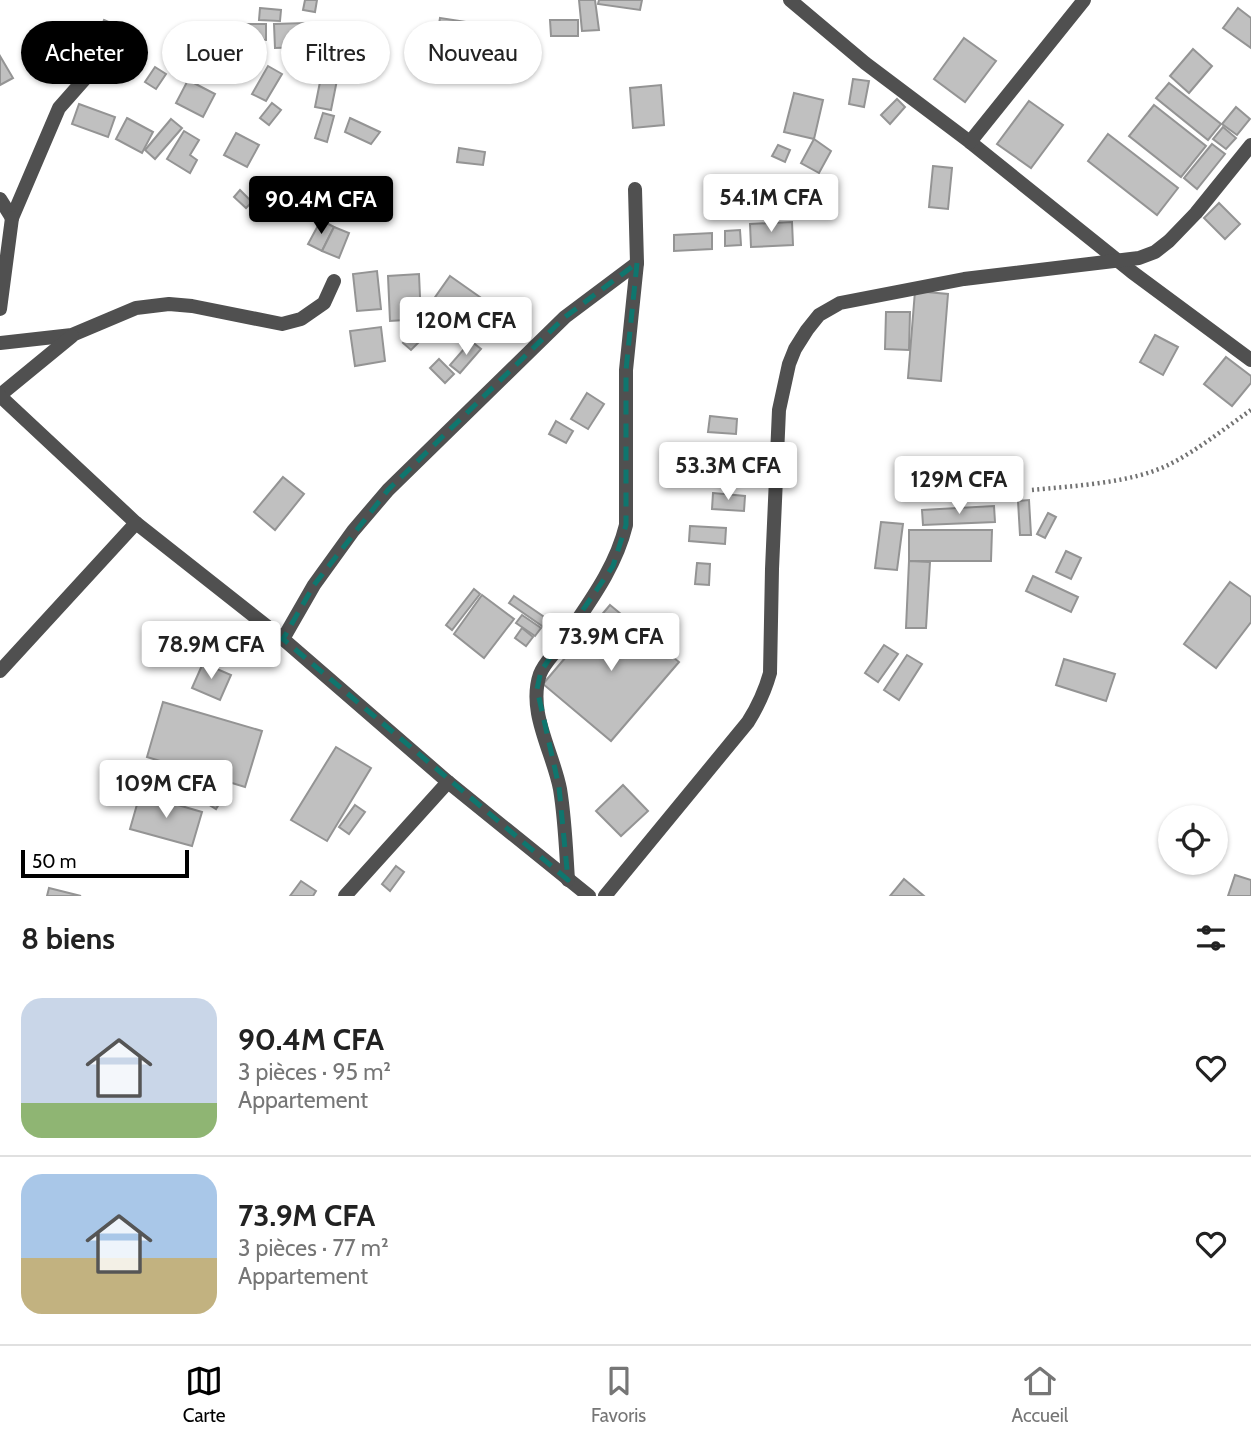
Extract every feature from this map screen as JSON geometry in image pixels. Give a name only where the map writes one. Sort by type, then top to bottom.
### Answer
[{"type":"street","points":[[790,0],[872,68],[970,142],[1118,261],[1251,360]]},
{"type":"street","points":[[970,142],[1080,1]]},
{"type":"street","points":[[0,309],[12,218],[59,108],[80,84]]},
{"type":"street","points":[[606,896],[748,722],[766,688],[770,673],[778,421],[789,364],[807,330],[820,315],[840,303],[964,279],[1118,261],[1147,255],[1169,242],[1251,145]]},
{"type":"street","points":[[568,880],[559,786],[538,712],[537,689],[541,671],[612,566],[626,525],[626,370],[636,263],[635,189]]},
{"type":"street","points":[[0,199],[12,218]]},
{"type":"street","points":[[284,639],[314,584],[353,531],[388,490],[565,317],[636,263]]},
{"type":"street","points":[[0,343],[72,335],[136,308],[169,304],[282,324],[301,319],[324,303],[334,281]]},
{"type":"street","points":[[72,335],[0,396],[136,523],[284,639],[448,782],[589,896]]},
{"type":"street","points":[[0,671],[136,523]]},
{"type":"street","points":[[345,896],[448,782]]},
{"type":"path","points":[[1032,490],[1085,485],[1138,475],[1168,465],[1251,410]]},
{"type":"highlighted area","points":[[637,263],[626,370],[626,525],[613,566],[541,671],[537,689],[559,787],[568,880],[283,639],[314,585],[388,490],[565,317]]},
{"type":"building","points":[[305,0],[317,0],[315,12],[303,10]]},
{"type":"building","points":[[579,0],[595,0],[599,30],[582,31]]},
{"type":"building","points":[[599,0],[642,0],[640,10],[598,4]]},
{"type":"building","points":[[260,8],[281,10],[280,21],[259,20]]},
{"type":"building","points":[[1238,8],[1251,18],[1251,48],[1223,28]]},
{"type":"building","points":[[550,20],[578,20],[578,36],[551,36]]},
{"type":"building","points":[[274,24],[281,24],[281,48],[275,48]]},
{"type":"building","points":[[964,38],[996,61],[965,102],[934,79]]},
{"type":"building","points":[[1193,49],[1212,66],[1189,93],[1170,76]]},
{"type":"building","points":[[0,56],[13,78],[0,85]]},
{"type":"building","points":[[155,67],[162,71],[162,80],[156,89],[148,84],[148,78]]},
{"type":"building","points":[[267,68],[281,76],[266,101],[252,94],[258,84],[267,84]]},
{"type":"building","points":[[853,79],[869,81],[864,107],[849,104]]},
{"type":"building","points":[[1169,83],[1221,124],[1208,140],[1156,98]]},
{"type":"building","points":[[186,84],[196,84],[215,94],[203,117],[176,103]]},
{"type":"building","points":[[320,84],[336,84],[331,110],[315,107]]},
{"type":"building","points":[[661,85],[664,125],[633,128],[630,88]]},
{"type":"building","points":[[794,93],[823,100],[814,139],[784,132]]},
{"type":"building","points":[[897,99],[905,107],[890,124],[881,115]]},
{"type":"building","points":[[1029,101],[1063,125],[1031,168],[997,144]]},
{"type":"building","points":[[272,103],[281,110],[269,125],[260,118]]},
{"type":"building","points":[[79,104],[115,117],[108,137],[72,124]]},
{"type":"building","points":[[1154,105],[1206,146],[1181,177],[1129,136]]},
{"type":"building","points":[[1236,107],[1250,119],[1237,135],[1222,124]]},
{"type":"building","points":[[323,113],[334,116],[327,142],[315,138]]},
{"type":"building","points":[[127,118],[153,132],[142,153],[116,139]]},
{"type":"building","points":[[350,118],[380,132],[371,144],[345,132]]},
{"type":"building","points":[[171,119],[182,128],[155,159],[145,150]]},
{"type":"building","points":[[1223,127],[1236,138],[1226,149],[1213,139]]},
{"type":"building","points":[[184,131],[199,140],[190,155],[197,160],[190,173],[167,159]]},
{"type":"building","points":[[236,133],[259,145],[247,167],[224,155]]},
{"type":"building","points":[[1108,134],[1178,188],[1157,215],[1088,161]]},
{"type":"building","points":[[814,139],[831,151],[819,173],[801,163]]},
{"type":"building","points":[[1212,144],[1225,154],[1197,189],[1184,178]]},
{"type":"building","points":[[778,145],[790,150],[785,162],[772,156]]},
{"type":"building","points":[[459,148],[485,152],[483,165],[457,162]]},
{"type":"building","points":[[933,166],[952,168],[948,209],[929,207]]},
{"type":"building","points":[[240,190],[252,202],[246,208],[234,197]]},
{"type":"building","points":[[1219,203],[1240,224],[1225,239],[1204,218]]},
{"type":"building","points":[[321,220],[334,227],[322,251],[308,244]]},
{"type":"building","points":[[792,222],[793,245],[751,247],[750,224]]},
{"type":"building","points":[[334,227],[349,233],[339,258],[322,251]]},
{"type":"building","points":[[740,230],[741,245],[725,246],[725,231]]},
{"type":"building","points":[[712,233],[712,249],[674,251],[674,235]]},
{"type":"building","points":[[377,271],[381,309],[357,311],[353,274]]},
{"type":"building","points":[[419,274],[421,319],[390,321],[388,276]]},
{"type":"building","points":[[450,276],[494,307],[469,341],[426,310]]},
{"type":"building","points":[[915,291],[948,294],[941,381],[908,378]]},
{"type":"building","points":[[886,312],[910,312],[909,350],[885,349]]},
{"type":"building","points":[[381,327],[385,361],[355,366],[350,331]]},
{"type":"building","points":[[412,333],[420,341],[411,350],[403,343]]},
{"type":"building","points":[[1155,335],[1178,347],[1163,375],[1140,362]]},
{"type":"building","points":[[471,341],[481,349],[460,373],[450,365]]},
{"type":"building","points":[[1226,357],[1251,376],[1251,383],[1232,406],[1204,384]]},
{"type":"building","points":[[439,359],[454,374],[445,383],[430,368]]},
{"type":"building","points":[[587,393],[604,404],[588,429],[571,419]]},
{"type":"building","points":[[710,416],[737,419],[736,434],[708,432]]},
{"type":"building","points":[[556,421],[573,431],[566,443],[549,434]]},
{"type":"building","points":[[956,469],[958,485],[938,487],[937,471]]},
{"type":"building","points":[[998,473],[999,498],[963,500],[961,475]]},
{"type":"building","points":[[283,477],[304,494],[275,530],[254,512]]},
{"type":"building","points":[[904,485],[930,486],[930,500],[904,500]]},
{"type":"building","points":[[713,493],[745,496],[744,511],[712,509]]},
{"type":"building","points":[[1029,500],[1031,535],[1020,535],[1018,501]]},
{"type":"building","points":[[994,506],[995,522],[923,525],[922,510]]},
{"type":"building","points":[[1048,513],[1056,517],[1045,538],[1037,534]]},
{"type":"building","points":[[881,522],[903,524],[897,570],[875,568]]},
{"type":"building","points":[[690,526],[726,528],[725,544],[689,541]]},
{"type":"building","points":[[909,530],[992,530],[991,561],[909,561]]},
{"type":"building","points":[[1066,551],[1081,558],[1071,579],[1056,572]]},
{"type":"building","points":[[909,561],[930,562],[926,628],[906,628]]},
{"type":"building","points":[[697,563],[710,564],[709,585],[695,584]]},
{"type":"building","points":[[1033,576],[1078,597],[1071,612],[1026,591]]},
{"type":"building","points":[[1230,582],[1251,597],[1251,622],[1216,668],[1184,644]]},
{"type":"building","points":[[474,589],[480,594],[452,630],[446,625]]},
{"type":"building","points":[[482,595],[514,619],[484,658],[454,634]]},
{"type":"building","points":[[514,596],[550,621],[545,628],[509,603]]},
{"type":"building","points":[[610,605],[679,662],[611,741],[543,684]]},
{"type":"building","points":[[522,615],[541,628],[535,636],[516,623]]},
{"type":"building","points":[[522,628],[533,637],[526,646],[515,638]]},
{"type":"building","points":[[884,645],[898,654],[878,682],[865,673]]},
{"type":"building","points":[[907,655],[922,664],[899,700],[884,690]]},
{"type":"building","points":[[1064,659],[1115,674],[1106,701],[1056,685]]},
{"type":"building","points":[[203,663],[231,675],[220,700],[192,688]]},
{"type":"building","points":[[163,702],[262,731],[245,787],[147,757]]},
{"type":"building","points":[[336,747],[371,768],[327,841],[291,820]]},
{"type":"building","points":[[623,785],[648,811],[621,836],[596,811]]},
{"type":"building","points":[[213,786],[225,794],[216,809],[203,801]]},
{"type":"building","points":[[140,794],[202,812],[192,846],[130,829]]},
{"type":"building","points":[[355,805],[365,812],[349,834],[339,827]]},
{"type":"building","points":[[396,866],[404,872],[390,891],[382,884]]},
{"type":"building","points":[[1235,875],[1251,880],[1251,896],[1228,896]]},
{"type":"building","points":[[904,879],[924,896],[890,896]]},
{"type":"building","points":[[301,881],[316,891],[313,896],[290,896]]},
{"type":"building","points":[[49,888],[81,896],[47,896]]}]
